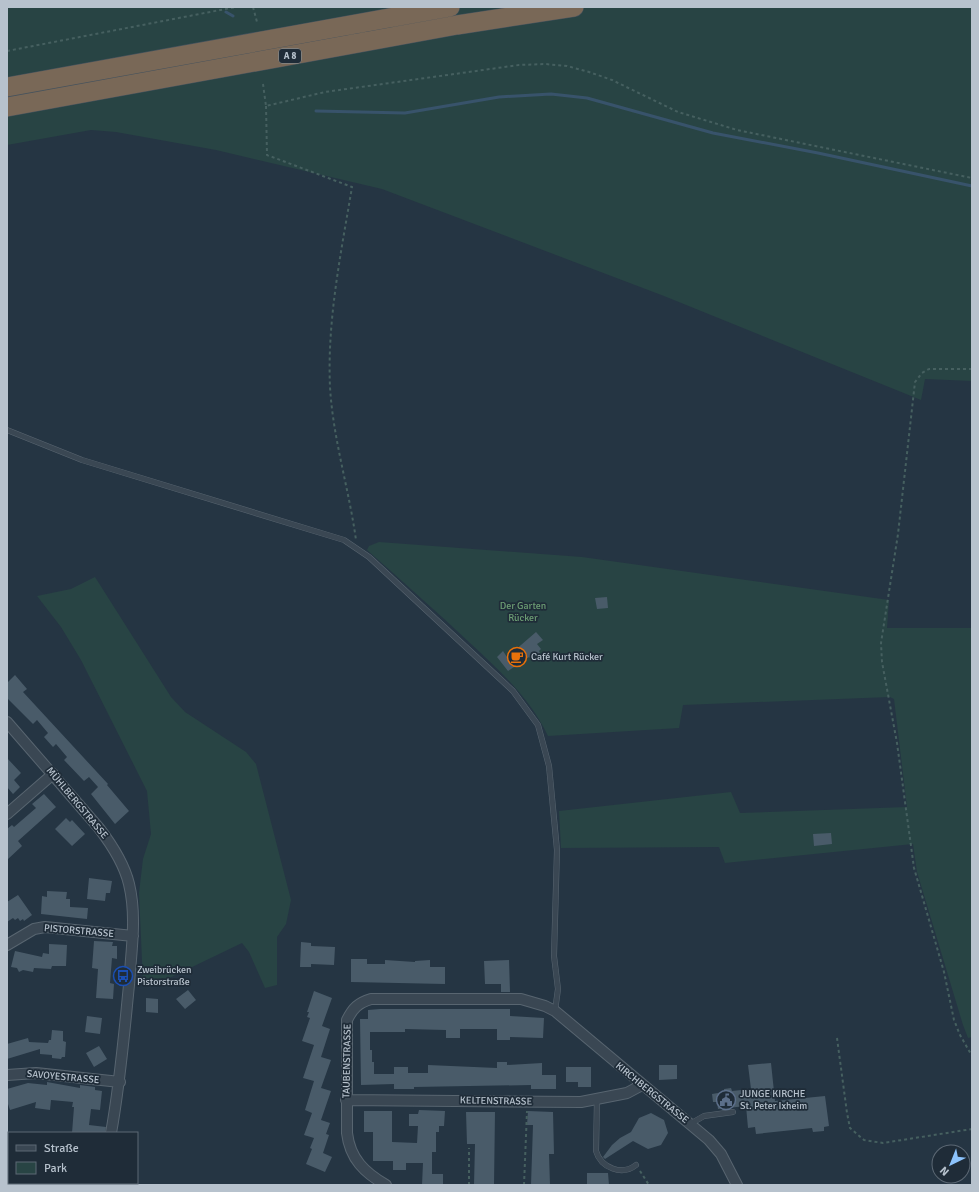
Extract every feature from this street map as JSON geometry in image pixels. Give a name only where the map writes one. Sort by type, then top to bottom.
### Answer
[{"type":"highway","name":"A 8","points":[[7,87],[450,7]]},
{"type":"highway","name":"A 8","points":[[7,107],[457,25],[574,7]]},
{"type":"street","name":"MÜHLBERGSTRASSE","points":[[7,722],[99,828],[118,856],[129,884],[132,901],[133,936],[120,1082],[111,1132]]},
{"type":"street","points":[[7,814],[53,774]]},
{"type":"street","name":"PISTORSTRASSE","points":[[7,945],[34,928],[45,927],[133,936]]},
{"type":"street","name":"TAUBENSTRASSE","points":[[386,1185],[363,1169],[350,1151],[347,1133],[345,1030],[347,1020],[352,1010],[360,1003],[371,999],[385,998],[521,999],[545,1006],[555,1011]]},
{"type":"street","name":"KIRCHBERGSTRASSE","points":[[555,1011],[709,1140],[721,1154],[737,1185]]},
{"type":"street","name":"SAVOYESTRASSE","points":[[7,1075],[36,1073],[120,1082]]},
{"type":"street","name":"KELTENSTRASSE","points":[[346,1100],[527,1102],[597,1100],[627,1093],[642,1085]]},
{"type":"lane","points":[[7,430],[82,460],[344,540],[357,547],[513,690],[538,725],[549,766],[557,850],[554,956],[558,989],[555,1011]]},
{"type":"lane","points":[[597,1100],[597,1156],[606,1165],[623,1171],[636,1165]]},
{"type":"lane","points":[[690,1124],[704,1116],[733,1112]]},
{"type":"path","points":[[7,51],[236,7]]},
{"type":"path","points":[[253,7],[257,22]]},
{"type":"path","points":[[266,106],[325,92],[519,65],[567,66],[612,80],[678,112],[705,121],[972,178]]},
{"type":"path","points":[[263,84],[266,106],[267,155],[352,187],[332,318],[330,388],[340,461],[354,524],[357,547]]},
{"type":"path","points":[[972,369],[929,369],[922,373],[916,382],[898,534],[881,643],[882,662],[897,743],[914,868],[944,972],[954,1020],[960,1035],[972,1056]]},
{"type":"path","points":[[837,1038],[846,1113],[850,1128],[864,1140],[883,1143],[972,1129]]},
{"type":"path","points":[[524,1185],[527,1102]]},
{"type":"path","points":[[469,1148],[469,1185]]},
{"type":"path","points":[[636,1165],[649,1185]]},
{"type":"green space","points":[[7,7],[972,7],[972,381],[925,379],[921,400],[664,296],[382,189],[216,150],[116,132],[91,130],[7,145]]},
{"type":"green space","name":"Der Garten Rücker","points":[[379,542],[582,557],[889,600],[887,628],[972,628],[972,1037],[968,1038],[963,1025],[917,872],[913,844],[725,863],[719,847],[561,848],[559,811],[731,792],[740,813],[907,807],[894,699],[890,697],[683,705],[679,728],[548,736],[541,722],[514,686],[481,653],[367,550],[369,546]]},
{"type":"green space","points":[[95,577],[171,697],[185,712],[246,752],[256,764],[291,900],[286,924],[277,937],[277,985],[265,988],[249,952],[242,943],[163,981],[143,983],[139,893],[143,859],[151,834],[147,791],[81,660],[61,627],[37,596],[71,589]]},
{"type":"building","points":[[607,597],[608,608],[597,609],[595,598]]},
{"type":"building","points":[[536,632],[543,640],[537,644],[541,649],[539,651],[540,653],[534,658],[532,656],[530,658],[529,657],[508,671],[497,657],[503,651],[507,657]]},
{"type":"building","points":[[15,675],[27,689],[23,692],[108,784],[107,785],[129,811],[115,824],[91,794],[98,787],[89,777],[84,781],[64,760],[67,757],[56,744],[53,747],[44,737],[48,733],[37,720],[33,724],[7,698],[7,683]]},
{"type":"building","points":[[7,758],[21,773],[14,780],[20,787],[13,794],[7,787]]},
{"type":"building","points":[[44,794],[56,807],[18,841],[22,846],[7,860],[7,829],[12,825],[14,827],[36,808],[32,804]]},
{"type":"building","points":[[66,818],[70,822],[72,820],[85,834],[72,846],[55,829]]},
{"type":"building","points":[[831,833],[832,844],[814,846],[813,834]]},
{"type":"building","points":[[89,878],[112,881],[110,893],[106,893],[105,901],[87,899]]},
{"type":"building","points":[[47,891],[67,892],[66,899],[70,899],[70,907],[88,908],[87,919],[41,914],[42,896],[47,897]]},
{"type":"building","points":[[18,895],[32,915],[24,921],[23,919],[20,921],[18,918],[15,920],[13,918],[7,922],[7,902]]},
{"type":"building","points":[[94,941],[113,942],[112,946],[117,946],[117,959],[112,958],[110,983],[114,984],[113,999],[96,998],[98,969],[92,968]]},
{"type":"building","points":[[301,942],[311,943],[311,946],[335,947],[334,965],[311,964],[311,967],[300,967]]},
{"type":"building","points":[[49,944],[67,945],[66,966],[52,966],[51,969],[34,968],[33,972],[23,970],[19,972],[17,968],[11,967],[15,951],[42,957],[43,953],[49,954]]},
{"type":"building","points":[[351,959],[367,959],[367,964],[385,964],[385,960],[415,962],[430,960],[430,967],[445,967],[445,984],[351,982]]},
{"type":"building","points":[[509,960],[510,992],[501,992],[501,984],[485,984],[484,961]]},
{"type":"building","points":[[188,990],[196,1000],[185,1009],[176,999]]},
{"type":"building","points":[[314,991],[332,998],[322,1026],[330,1029],[321,1057],[331,1060],[321,1088],[331,1091],[321,1120],[330,1123],[326,1134],[329,1135],[323,1153],[332,1157],[325,1172],[306,1164],[312,1149],[310,1148],[314,1138],[304,1135],[312,1113],[305,1110],[314,1081],[303,1078],[314,1045],[302,1041],[310,1018],[307,1017],[309,1012],[307,1012]]},
{"type":"building","points":[[146,998],[158,999],[158,1013],[146,1012]]},
{"type":"building","points":[[510,1009],[510,1016],[544,1018],[543,1038],[510,1037],[510,1040],[497,1040],[497,1029],[460,1029],[460,1038],[446,1038],[446,1030],[405,1029],[405,1032],[370,1032],[370,1050],[372,1050],[372,1062],[374,1062],[374,1074],[394,1074],[394,1067],[408,1067],[408,1073],[428,1073],[428,1065],[497,1068],[497,1062],[507,1062],[507,1065],[542,1063],[542,1075],[556,1075],[556,1089],[531,1089],[531,1085],[414,1087],[414,1089],[394,1089],[394,1084],[361,1085],[360,1019],[368,1019],[368,1010]]},
{"type":"building","points":[[87,1016],[102,1018],[100,1034],[85,1032]]},
{"type":"building","points":[[52,1030],[63,1031],[63,1041],[66,1042],[65,1057],[62,1057],[61,1059],[52,1058],[52,1055],[40,1054],[40,1049],[7,1059],[7,1044],[28,1038],[29,1042],[48,1043],[49,1040],[51,1040]]},
{"type":"building","points":[[99,1046],[107,1059],[94,1067],[86,1053]]},
{"type":"building","points":[[771,1063],[775,1101],[825,1096],[829,1126],[824,1127],[824,1131],[813,1132],[812,1128],[756,1134],[755,1127],[748,1128],[746,1106],[718,1109],[717,1102],[713,1102],[712,1094],[724,1092],[724,1089],[731,1088],[732,1091],[751,1089],[748,1065]]},
{"type":"building","points":[[659,1065],[677,1065],[677,1079],[659,1080]]},
{"type":"building","points":[[566,1067],[591,1067],[591,1087],[578,1087],[578,1082],[566,1082]]},
{"type":"building","points":[[47,1082],[80,1088],[80,1085],[95,1087],[95,1090],[102,1091],[100,1110],[91,1109],[89,1125],[106,1127],[105,1132],[72,1132],[73,1102],[51,1100],[50,1110],[35,1108],[36,1102],[10,1110],[7,1101],[7,1089],[28,1083],[47,1085]]},
{"type":"building","points":[[419,1110],[445,1111],[444,1126],[439,1126],[439,1132],[436,1132],[436,1152],[432,1152],[432,1174],[443,1174],[443,1185],[422,1185],[423,1163],[406,1163],[406,1170],[393,1170],[393,1161],[373,1161],[373,1132],[364,1132],[364,1111],[392,1111],[392,1142],[417,1143],[418,1126],[409,1126],[409,1114],[418,1114]]},
{"type":"building","points":[[528,1111],[553,1112],[554,1154],[549,1154],[550,1185],[531,1185],[533,1125],[527,1125]]},
{"type":"building","points":[[466,1112],[495,1112],[494,1185],[474,1185],[475,1144],[467,1144]]},
{"type":"building","points":[[651,1113],[664,1120],[668,1133],[661,1145],[648,1149],[633,1141],[605,1159],[603,1157],[612,1145],[620,1138],[631,1132],[639,1118]]},
{"type":"building","points":[[587,1173],[608,1173],[609,1185],[587,1185]]},
{"type":"waterway","points":[[226,12],[233,16]]},
{"type":"waterway","points":[[316,111],[405,113],[499,97],[551,94],[587,98],[713,133],[818,153],[972,186]]},
{"type":"place","name":"Café Kurt Rücker","points":[[517,657]]},
{"type":"place","name":"Zweibrücken Pistorstraße","points":[[123,976]]},
{"type":"place","name":"JUNGE KIRCHE St. Peter Ixheim","points":[[726,1100]]}]
